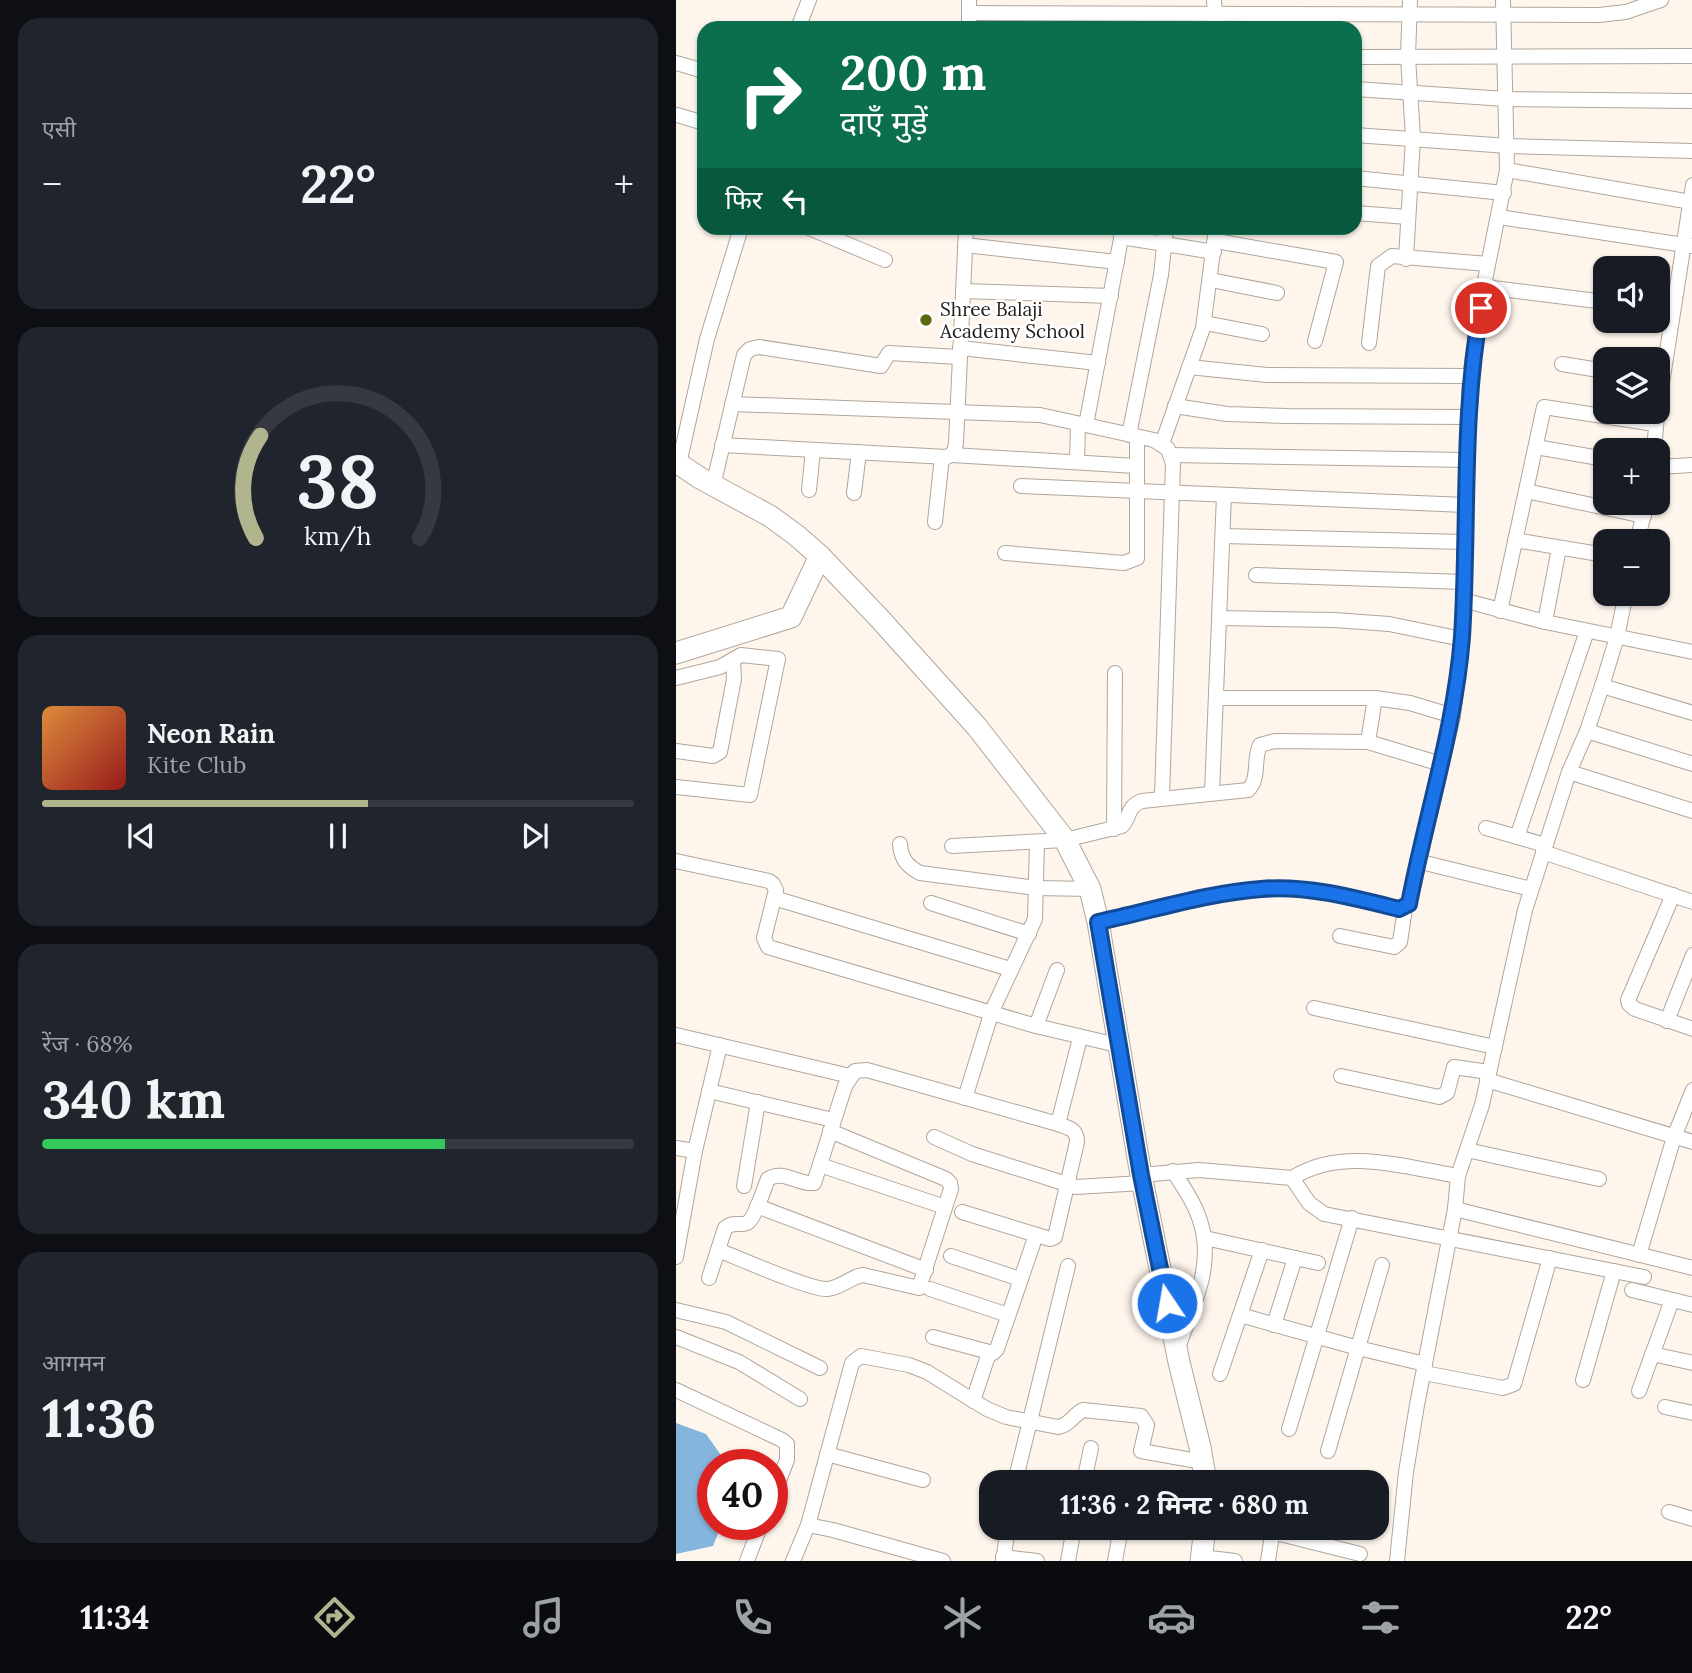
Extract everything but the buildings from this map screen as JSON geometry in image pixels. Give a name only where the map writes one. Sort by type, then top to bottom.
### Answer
[{"type":"street","points":[[801,21],[809,0]]},
{"type":"street","points":[[969,14],[1215,14],[1336,7],[1503,7],[1611,15],[1661,0]]},
{"type":"street","points":[[1406,259],[1413,138],[1408,57],[1410,7]]},
{"type":"street","points":[[1340,936],[1394,947],[1400,942],[1405,908],[1409,904],[1453,716],[1464,600],[1470,376],[1507,170],[1503,7]]},
{"type":"street","points":[[1362,57],[1693,56]]},
{"type":"street","points":[[676,63],[697,69]]},
{"type":"street","points":[[1362,90],[1506,99],[1693,101]]},
{"type":"street","points":[[677,115],[697,121]]},
{"type":"street","points":[[1362,135],[1508,146],[1693,152]]},
{"type":"street","points":[[1507,170],[1691,202]]},
{"type":"street","points":[[1362,179],[1504,193]]},
{"type":"street","points":[[1666,347],[1688,245],[1693,185]]},
{"type":"street","points":[[1362,214],[1408,217]]},
{"type":"street","points":[[1499,217],[1688,245]]},
{"type":"street","points":[[739,235],[707,339],[677,463],[713,486],[770,516],[820,556],[977,727],[1065,840],[1078,863],[1090,889],[1098,922],[1141,1179],[1204,1470]]},
{"type":"street","points":[[826,235],[885,260]]},
{"type":"street","points":[[935,522],[947,456],[955,451],[966,235]]},
{"type":"street","points":[[1077,462],[1082,424],[1098,363],[1122,235]]},
{"type":"street","points":[[1132,235],[1164,244],[1215,240],[1336,261],[1315,341]]},
{"type":"street","points":[[1005,553],[1124,563],[1137,558],[1138,491],[1133,436],[1161,275],[1165,235]]},
{"type":"street","points":[[1162,797],[1172,492],[1167,450],[1175,406],[1205,323],[1215,240]]},
{"type":"street","points":[[965,245],[1117,262]]},
{"type":"street","points":[[1369,343],[1378,266],[1392,256],[1488,264]]},
{"type":"street","points":[[1211,280],[1277,293]]},
{"type":"street","points":[[1485,287],[1593,300]]},
{"type":"street","points":[[963,291],[1111,296]]},
{"type":"street","points":[[1205,323],[1262,334]]},
{"type":"street","points":[[713,486],[744,355],[750,349],[759,348],[881,366],[889,353],[960,353],[1098,363]]},
{"type":"street","points":[[1562,364],[1593,369]]},
{"type":"street","points":[[1189,367],[1267,375],[1470,376]]},
{"type":"street","points":[[732,404],[1040,415],[1133,436],[1167,450],[1466,460]]},
{"type":"street","points":[[1175,406],[1227,414],[1275,416],[1467,417]]},
{"type":"street","points":[[1500,611],[1544,407],[1593,410]]},
{"type":"street","points":[[722,445],[1136,466]]},
{"type":"street","points":[[1536,447],[1593,457]]},
{"type":"street","points":[[809,490],[813,450]]},
{"type":"street","points":[[854,492],[859,452]]},
{"type":"street","points":[[1670,466],[1693,465]]},
{"type":"street","points":[[1021,486],[1465,505]]},
{"type":"street","points":[[1526,491],[1593,501]]},
{"type":"street","points":[[1212,793],[1224,495]]},
{"type":"street","points":[[1223,536],[1465,542]]},
{"type":"street","points":[[1515,540],[1593,553]]},
{"type":"street","points":[[1545,622],[1559,548]]},
{"type":"street","points":[[676,653],[786,621],[791,617],[820,556]]},
{"type":"street","points":[[1256,575],[1464,582]]},
{"type":"street","points":[[1464,600],[1545,622],[1693,652]]},
{"type":"street","points":[[1397,1561],[1406,1472],[1455,1209],[1458,1176],[1488,1076],[1531,890],[1569,772],[1587,731],[1602,686],[1623,606]]},
{"type":"street","points":[[1220,618],[1389,624],[1462,639]]},
{"type":"street","points":[[1517,837],[1587,631]]},
{"type":"street","points":[[676,678],[720,667],[741,654],[778,659],[750,795],[676,787]]},
{"type":"street","points":[[676,751],[713,756],[720,751],[734,679],[733,660]]},
{"type":"street","points":[[1114,829],[1115,673]]},
{"type":"street","points":[[1602,686],[1693,713]]},
{"type":"street","points":[[1216,698],[1375,698],[1410,703],[1453,716]]},
{"type":"street","points":[[1368,742],[1375,698]]},
{"type":"street","points":[[1587,731],[1693,764]]},
{"type":"street","points":[[952,846],[1065,840],[1114,829],[1125,822],[1134,804],[1162,797],[1244,791],[1252,788],[1257,751],[1260,745],[1266,743],[1368,742],[1441,764]]},
{"type":"street","points":[[1569,772],[1693,811]]},
{"type":"street","points":[[1486,828],[1693,902]]},
{"type":"street","points":[[965,1098],[992,1011],[1035,919],[1037,842]]},
{"type":"street","points":[[899,844],[901,855],[908,867],[920,873],[1036,888],[1090,889]]},
{"type":"street","points":[[676,861],[773,884],[776,890],[764,937],[768,947],[1036,1026],[1117,1045]]},
{"type":"street","points":[[1417,861],[1531,890]]},
{"type":"street","points":[[1098,922],[1261,889],[1291,889],[1343,895],[1399,909],[1405,908]]},
{"type":"street","points":[[1673,895],[1628,1000],[1635,1009],[1693,1029]]},
{"type":"street","points":[[774,898],[1010,969]]},
{"type":"street","points":[[931,903],[1029,934]]},
{"type":"street","points":[[1667,1021],[1693,955]]},
{"type":"street","points":[[1036,1026],[1057,970]]},
{"type":"street","points":[[1314,1008],[1495,1047]]},
{"type":"street","points":[[676,1035],[850,1076]]},
{"type":"street","points":[[1058,1124],[1080,1038]]},
{"type":"street","points":[[676,1257],[695,1151],[720,1045]]},
{"type":"street","points":[[1341,1076],[1439,1097],[1447,1093],[1454,1067],[1693,1142]]},
{"type":"street","points":[[709,1278],[725,1228],[733,1223],[749,1222],[768,1179],[780,1175],[808,1184],[814,1183],[850,1076],[855,1071],[867,1070],[1058,1124],[1072,1129],[1077,1136],[1055,1237],[1050,1239],[962,1212]]},
{"type":"street","points":[[1639,1255],[1674,1137],[1693,1090]]},
{"type":"street","points":[[709,1091],[758,1102],[832,1126],[946,1179],[951,1189],[919,1288],[863,1275],[836,1287],[817,1288],[718,1250]]},
{"type":"street","points":[[744,1186],[758,1102]]},
{"type":"street","points":[[934,1137],[972,1154],[1076,1187],[1141,1179],[1173,1171],[1199,1170],[1292,1178],[1306,1169],[1324,1163],[1347,1160],[1458,1176]]},
{"type":"street","points":[[676,1148],[695,1151]]},
{"type":"street","points":[[1467,1150],[1599,1179]]},
{"type":"street","points":[[820,1165],[946,1207]]},
{"type":"street","points":[[1173,1171],[1201,1221],[1206,1260],[1201,1284],[1176,1351]]},
{"type":"street","points":[[1292,1178],[1316,1209],[1324,1214],[1644,1277]]},
{"type":"street","points":[[757,1206],[926,1270]]},
{"type":"street","points":[[1455,1209],[1693,1268]]},
{"type":"street","points":[[1289,1429],[1352,1218]]},
{"type":"street","points":[[933,1337],[993,1353],[997,1349],[1036,1235]]},
{"type":"street","points":[[1205,1238],[1318,1263]]},
{"type":"street","points":[[1220,1374],[1262,1250]]},
{"type":"street","points":[[951,1256],[1020,1279]]},
{"type":"street","points":[[1274,1325],[1295,1258]]},
{"type":"street","points":[[1240,1315],[1503,1388],[1514,1384],[1550,1258]]},
{"type":"street","points":[[1328,1451],[1382,1265]]},
{"type":"street","points":[[1018,1470],[1069,1266]]},
{"type":"street","points":[[1583,1380],[1614,1271]]},
{"type":"street","points":[[930,1289],[1008,1315]]},
{"type":"street","points":[[1632,1290],[1693,1305]]},
{"type":"street","points":[[1639,1391],[1672,1300]]},
{"type":"street","points":[[676,1310],[726,1322],[820,1368]]},
{"type":"street","points":[[676,1338],[739,1362],[800,1399]]},
{"type":"street","points":[[974,1401],[989,1353]]},
{"type":"street","points":[[1652,1354],[1693,1363]]},
{"type":"street","points":[[793,1561],[808,1525],[852,1363],[861,1356],[909,1365],[927,1372],[1006,1417],[1058,1427],[1066,1426],[1076,1413],[1092,1409],[1141,1416],[1147,1425],[1141,1451],[1198,1470]]},
{"type":"street","points":[[676,1390],[782,1440],[787,1444],[787,1449]]},
{"type":"street","points":[[1665,1407],[1693,1413]]},
{"type":"street","points":[[1086,1470],[1091,1448]]},
{"type":"street","points":[[827,1454],[923,1480]]},
{"type":"street","points":[[1669,1512],[1693,1519]]},
{"type":"street","points":[[808,1525],[943,1561]]},
{"type":"street","points":[[747,1561],[755,1540]]},
{"type":"street","points":[[1006,1540],[1003,1559],[1037,1561]]},
{"type":"street","points":[[1068,1561],[1072,1540]]},
{"type":"street","points":[[1115,1561],[1119,1540]]},
{"type":"street","points":[[1203,1540],[1201,1559],[1235,1561]]},
{"type":"street","points":[[1268,1561],[1271,1540]]},
{"type":"street","points":[[1309,1540],[1360,1554]]},
{"type":"water","points":[[676,1423],[706,1434],[717,1449],[697,1449],[697,1540],[715,1540],[713,1546],[676,1554]]},
{"type":"place","name":"Shree Balaji Academy School","points":[[926,320]]},
{"type":"route","points":[[1167,1303],[1117,1045],[1098,922],[1261,889],[1291,889],[1343,895],[1399,909],[1409,904],[1453,716],[1464,600],[1468,403],[1473,350],[1481,308]]}]
